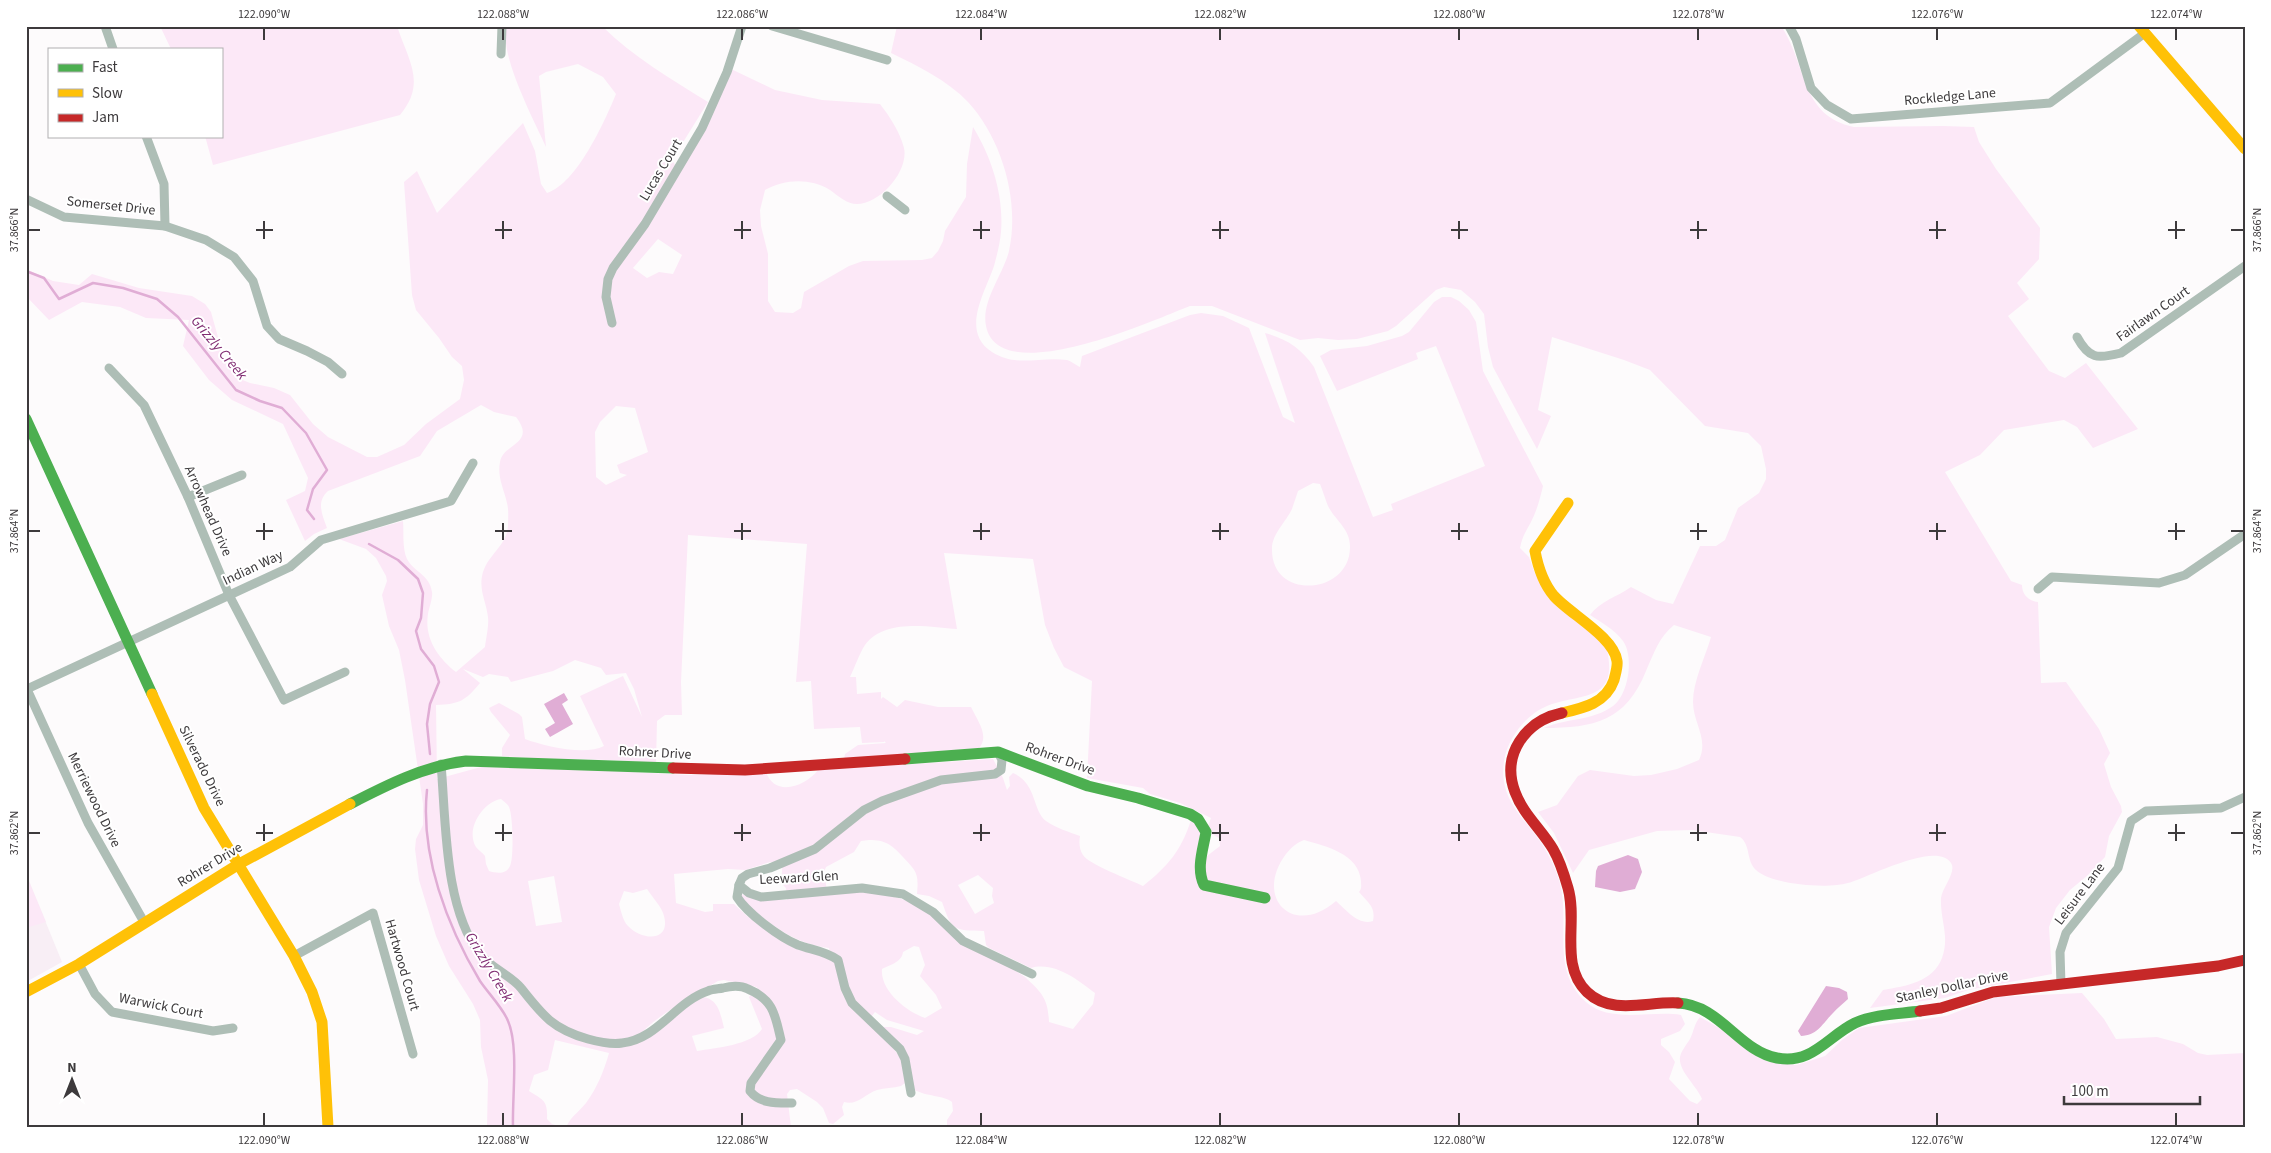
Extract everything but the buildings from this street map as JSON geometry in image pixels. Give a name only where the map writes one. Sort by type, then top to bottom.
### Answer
[{"type":"street","points":[[105,26],[114,48]]},
{"type":"street","points":[[501,54],[502,26]]},
{"type":"street","name":"Lucas Court","points":[[612,323],[606,297],[608,279],[612,268],[645,224],[702,128],[727,72],[742,26]]},
{"type":"street","points":[[772,26],[887,60]]},
{"type":"street","name":"Rockledge Lane","points":[[1789,26],[1796,40],[1812,88],[1827,105],[1851,119],[2050,103],[2142,30]]},
{"type":"street","points":[[2142,30],[2245,149]]},
{"type":"street","points":[[147,138],[164,184],[166,226]]},
{"type":"street","points":[[887,196],[905,210]]},
{"type":"street","name":"Somerset Drive","points":[[26,199],[64,217],[166,226],[206,240],[234,257],[253,281],[267,326],[279,339],[328,362],[342,374]]},
{"type":"street","name":"Fairlawn Court","points":[[2077,337],[2091,355],[2105,357],[2121,353],[2245,266]]},
{"type":"street","name":"Arrowhead Drive","points":[[109,368],[144,405],[188,497],[229,595],[284,700],[345,672]]},
{"type":"street","name":"Silverado Drive","points":[[26,419],[204,808],[240,864],[294,956],[312,992],[322,1022],[328,1127]]},
{"type":"street","name":"Indian Way","points":[[27,688],[290,567],[321,540],[451,501],[473,463]]},
{"type":"street","points":[[188,497],[242,475]]},
{"type":"street","name":"Stanley Dollar Drive","points":[[1568,503],[1535,552],[1538,571],[1556,599],[1610,646],[1617,660],[1614,680],[1612,686],[1599,702],[1538,721],[1527,731],[1517,745],[1512,764],[1513,785],[1526,813],[1557,856],[1572,906],[1571,962],[1577,978],[1587,992],[1601,1002],[1624,1008],[1682,1003],[1708,1011],[1725,1022],[1759,1052],[1783,1060],[1811,1056],[1819,1052],[1850,1024],[1868,1018],[1937,1009],[1989,992],[2218,966],[2245,960]]},
{"type":"street","points":[[2038,589],[2052,577],[2159,582],[2185,575],[2245,534]]},
{"type":"street","name":"Merriewood Drive","points":[[27,688],[88,823],[144,922]]},
{"type":"street","name":"Rohrer Drive","points":[[26,992],[78,964],[240,864],[384,786],[441,764],[491,762],[745,770],[998,752],[1088,786],[1138,798],[1190,814],[1198,819],[1206,832],[1200,865],[1200,876],[1204,885],[1265,898]]},
{"type":"street","name":"Leeward Glen","points":[[998,752],[1002,765],[1001,770],[994,774],[942,780],[882,801],[864,810],[815,849],[770,868],[748,874],[742,878],[739,885],[749,894],[761,897],[862,888],[902,894],[933,912],[963,941],[1032,974]]},
{"type":"street","points":[[441,764],[452,881],[464,926],[481,955],[518,985],[549,1021],[561,1030],[574,1035],[598,1042],[621,1044],[648,1035],[686,1003],[707,991],[730,986],[744,987],[760,994],[771,1006],[780,1040],[751,1083],[750,1091],[755,1097],[770,1102],[792,1103]]},
{"type":"street","name":"Leisure Lane","points":[[2061,985],[2060,952],[2066,933],[2118,868],[2131,821],[2146,811],[2221,808],[2245,797]]},
{"type":"street","points":[[739,885],[737,897],[743,908],[796,944],[823,951],[838,960],[845,988],[852,1003],[900,1049],[905,1059],[910,1093]]},
{"type":"street","name":"Hartwood Court","points":[[294,956],[373,913],[413,1054]]},
{"type":"street","name":"Warwick Court","points":[[78,964],[95,994],[112,1012],[213,1031],[233,1028]]},
{"type":"shaded area","points":[[160,26],[397,26],[410,61],[414,82],[408,103],[400,115],[213,165],[206,138],[222,138],[222,48],[171,48]]},
{"type":"shaded area","points":[[507,26],[602,26],[639,58],[708,102],[672,160],[679,171],[731,69],[775,90],[822,100],[880,104],[900,136],[904,148],[904,157],[902,166],[891,185],[875,198],[866,203],[853,204],[822,186],[798,181],[773,186],[765,190],[760,210],[761,226],[768,254],[768,301],[775,312],[793,313],[801,308],[804,292],[849,266],[863,261],[922,260],[932,258],[938,251],[945,231],[966,197],[967,164],[973,127],[991,164],[1001,205],[1001,236],[994,266],[981,300],[976,323],[978,334],[983,343],[992,352],[1001,357],[1020,361],[1067,360],[1080,367],[1082,356],[1190,315],[1201,313],[1223,316],[1249,328],[1283,417],[1295,423],[1265,333],[1280,338],[1299,349],[1314,367],[1373,517],[1393,510],[1391,504],[1485,466],[1436,346],[1416,353],[1418,359],[1337,391],[1320,356],[1331,350],[1367,346],[1402,336],[1409,332],[1434,302],[1442,297],[1451,297],[1459,301],[1469,310],[1476,322],[1483,371],[1543,486],[1537,509],[1523,537],[1520,548],[1529,557],[1535,574],[1607,650],[1609,667],[1607,679],[1602,688],[1583,697],[1547,706],[1533,714],[1520,726],[1507,748],[1503,769],[1506,791],[1510,801],[1543,846],[1552,861],[1558,877],[1562,893],[1564,959],[1575,989],[1586,1002],[1596,1009],[1607,1013],[1681,1015],[1685,1024],[1680,1031],[1661,1039],[1661,1045],[1669,1052],[1675,1062],[1669,1079],[1690,1101],[1697,1104],[1702,1099],[1682,1068],[1680,1057],[1700,1017],[1728,1033],[1757,1057],[1769,1062],[1797,1065],[1825,1056],[1842,1040],[1859,1028],[1946,1016],[1996,997],[2082,993],[2104,1019],[2116,1039],[2157,1037],[2183,1044],[2198,1053],[2207,1055],[2245,1053],[2245,1127],[947,1127],[947,1120],[953,1111],[952,1102],[913,1089],[908,1061],[880,1027],[891,1027],[917,1035],[924,1031],[887,1020],[875,1012],[868,1021],[902,1060],[905,1083],[901,1086],[877,1090],[857,1101],[844,1102],[842,1107],[844,1115],[833,1124],[829,1123],[823,1108],[817,1102],[797,1089],[790,1090],[787,1094],[791,1127],[566,1127],[594,1091],[609,1053],[555,1040],[548,1070],[534,1075],[529,1091],[544,1101],[547,1108],[547,1119],[552,1124],[562,1127],[487,1127],[488,1080],[481,1047],[480,1020],[473,1004],[449,966],[436,936],[419,880],[415,849],[416,839],[423,825],[423,804],[405,680],[399,650],[389,626],[382,595],[387,581],[386,576],[376,558],[366,549],[339,539],[403,521],[405,555],[431,586],[432,597],[427,623],[430,639],[438,654],[456,672],[485,647],[488,621],[481,584],[483,572],[485,566],[504,539],[508,526],[508,509],[499,467],[502,456],[521,438],[523,433],[521,426],[516,417],[494,412],[481,405],[437,431],[420,456],[328,491],[324,495],[321,504],[327,528],[305,541],[286,500],[305,491],[308,478],[283,424],[232,400],[209,380],[183,346],[189,320],[146,318],[120,307],[82,302],[49,320],[26,296],[26,269],[53,281],[79,285],[92,274],[139,288],[192,296],[205,304],[211,312],[223,355],[235,377],[250,383],[274,388],[290,395],[313,424],[328,437],[367,457],[377,457],[404,445],[426,424],[460,399],[464,380],[462,366],[452,357],[416,310],[412,295],[404,182],[417,171],[437,213],[523,123],[535,151],[541,184],[547,193],[558,187],[579,165],[597,135],[616,94],[603,77],[578,64],[546,72],[539,76],[546,147],[512,69],[506,38]],"holes":[[[658,239],[682,255],[673,274],[659,272],[647,278],[633,268]],[[616,406],[635,408],[648,452],[617,465],[620,473],[627,475],[606,485],[596,477],[595,432],[600,422]],[[1313,483],[1320,484],[1328,506],[1348,535],[1350,546],[1347,562],[1338,574],[1326,582],[1311,586],[1297,584],[1284,578],[1275,566],[1272,544],[1292,509],[1298,491]],[[688,535],[807,544],[796,682],[811,681],[814,729],[860,727],[862,743],[884,741],[886,743],[858,745],[845,754],[844,759],[979,748],[982,743],[983,733],[971,707],[938,707],[905,700],[897,707],[883,697],[881,699],[881,692],[857,694],[856,677],[850,677],[865,645],[874,636],[884,631],[908,626],[957,629],[944,553],[1033,559],[1045,625],[1054,648],[1064,667],[1092,681],[1087,778],[1143,788],[1150,794],[1180,803],[1211,818],[1208,826],[1210,833],[1219,838],[1220,846],[1207,856],[1199,827],[1191,820],[1183,841],[1173,857],[1160,872],[1143,886],[1087,859],[1081,850],[1080,836],[1058,828],[1046,821],[1038,810],[1030,790],[1021,777],[1013,773],[1009,777],[1010,786],[1007,790],[993,759],[818,770],[806,781],[791,787],[776,785],[770,780],[766,772],[689,775],[481,767],[437,779],[436,705],[451,704],[466,698],[480,683],[463,669],[483,677],[489,674],[508,677],[511,682],[553,671],[575,660],[601,668],[606,675],[626,673],[634,689],[642,717],[623,676],[580,696],[604,746],[596,749],[564,749],[525,739],[522,717],[519,714],[499,703],[489,708],[510,735],[502,748],[502,756],[656,764],[657,721],[665,715],[682,715],[681,682]],[[501,799],[509,807],[512,827],[512,855],[510,866],[506,871],[498,873],[489,871],[485,856],[476,847],[473,840],[474,825],[482,811],[494,801]],[[875,840],[884,842],[898,852],[916,872],[917,894],[929,896],[942,902],[948,919],[955,927],[984,931],[986,945],[989,948],[1031,968],[1048,967],[1065,973],[1095,993],[1093,1004],[1073,1029],[1049,1022],[1043,996],[1025,977],[916,905],[905,900],[884,894],[827,891],[824,872],[826,867],[854,852],[861,841]],[[1304,840],[1331,848],[1348,858],[1359,872],[1361,881],[1359,892],[1372,908],[1373,921],[1368,922],[1358,919],[1348,913],[1336,901],[1320,911],[1306,915],[1293,914],[1283,908],[1276,898],[1274,885],[1277,870],[1286,854],[1296,844]],[[770,862],[777,862],[782,866],[781,880],[786,888],[787,900],[758,899],[741,894],[743,901],[783,932],[804,942],[829,948],[831,957],[794,948],[747,916],[734,904],[713,904],[713,911],[705,912],[676,903],[674,874],[728,869],[745,870]],[[978,875],[993,888],[992,896],[994,903],[975,914],[958,885]],[[554,876],[562,922],[536,926],[528,881]],[[647,889],[663,913],[665,925],[663,931],[659,935],[654,936],[647,936],[634,931],[628,926],[622,916],[619,904],[624,891],[633,893]],[[914,946],[919,947],[925,965],[920,976],[936,995],[942,1008],[925,1018],[910,1011],[890,993],[885,985],[882,969],[895,963],[903,952]],[[724,980],[756,987],[766,996],[751,995],[749,997],[762,1029],[750,1039],[742,1042],[697,1051],[692,1036],[724,1028],[718,1007],[711,1000],[700,996],[635,1041],[651,1024],[718,981]]]},
{"type":"shaded area","points":[[897,26],[1781,26],[1814,100],[1823,112],[1836,121],[1854,127],[1974,127],[1979,142],[1996,169],[2040,228],[2039,259],[2017,283],[2029,299],[2008,316],[2049,371],[2065,378],[2086,363],[2138,429],[2093,448],[2077,427],[2064,420],[2004,430],[1980,455],[1945,472],[2011,581],[2022,585],[2023,592],[2027,597],[2038,602],[2041,683],[2066,682],[2099,729],[2110,753],[2104,764],[2111,787],[2121,806],[2122,812],[2109,836],[2105,857],[2070,890],[2056,908],[2049,927],[2052,974],[1968,990],[1945,998],[1870,1008],[1883,990],[1901,987],[1925,978],[1938,966],[1942,958],[1945,935],[1941,898],[1952,871],[1951,863],[1943,857],[1932,856],[1901,862],[1839,885],[1800,884],[1774,879],[1756,870],[1751,862],[1746,844],[1740,837],[1692,830],[1657,831],[1589,850],[1573,873],[1554,833],[1538,812],[1557,805],[1578,776],[1590,770],[1634,776],[1651,775],[1677,769],[1699,760],[1702,745],[1693,702],[1697,678],[1711,637],[1674,625],[1657,646],[1638,688],[1629,701],[1618,711],[1593,723],[1562,728],[1544,728],[1605,711],[1613,706],[1623,693],[1629,665],[1626,648],[1616,633],[1590,615],[1604,603],[1631,587],[1656,600],[1673,604],[1700,546],[1716,546],[1725,540],[1738,508],[1759,493],[1766,479],[1761,446],[1748,433],[1705,426],[1650,370],[1552,337],[1538,410],[1551,416],[1537,449],[1493,367],[1488,347],[1484,314],[1475,302],[1461,290],[1444,287],[1436,290],[1388,331],[1357,339],[1318,338],[1300,340],[1212,306],[1190,306],[1114,335],[1047,352],[1019,352],[997,344],[986,326],[985,317],[989,298],[1009,251],[1012,232],[1010,192],[999,152],[980,117],[960,94],[922,68],[891,53]]},
{"type":"shaded area","points":[[564,693],[568,700],[562,704],[573,724],[550,737],[545,729],[555,723],[544,704]]},
{"type":"shaded area","points":[[1628,855],[1638,859],[1642,872],[1635,889],[1620,892],[1595,887],[1598,866]]},
{"type":"shaded area","points":[[26,874],[62,962],[26,982]]},
{"type":"shaded area","points":[[26,874],[46,922],[26,928]]},
{"type":"shaded area","points":[[1826,986],[1839,988],[1847,992],[1848,999],[1816,1031],[1812,1034],[1801,1036],[1798,1031]]},
{"type":"waterway","name":"Grizzly Creek","points":[[26,271],[44,278],[59,299],[93,283],[123,288],[157,299],[178,317],[236,390],[282,408],[306,433],[327,470],[313,489],[307,510],[314,519]]},
{"type":"waterway","name":"Grizzly Creek","points":[[369,544],[398,560],[418,579],[423,593],[421,618],[416,631],[421,649],[434,666],[439,682],[430,704],[427,724],[430,754]]},
{"type":"waterway","name":"Grizzly Creek","points":[[427,790],[428,840],[438,889],[468,960],[480,981],[503,1011],[511,1032],[514,1058],[513,1127]]},
{"type":"traffic: fast","points":[[26,419],[152,694]]},
{"type":"traffic: fast","points":[[905,759],[998,752],[1088,786],[1138,798],[1190,814],[1198,819],[1206,832],[1200,866],[1204,885],[1265,898]]},
{"type":"traffic: fast","points":[[350,804],[392,783],[421,772],[435,767],[466,761],[673,768]]},
{"type":"traffic: fast","points":[[1678,1003],[1706,1011],[1751,1047],[1764,1054],[1789,1059],[1810,1053],[1845,1029],[1863,1020],[1920,1011]]},
{"type":"traffic: slow","points":[[2139,26],[2245,149]]},
{"type":"traffic: slow","points":[[1562,713],[1578,709],[1600,699],[1610,688],[1617,668],[1614,652],[1608,643],[1554,596],[1539,569],[1535,551],[1568,503]]},
{"type":"traffic: slow","points":[[152,694],[204,808],[294,956],[312,992],[322,1022],[328,1127]]},
{"type":"traffic: slow","points":[[26,992],[79,964],[239,864],[350,804]]},
{"type":"traffic: jam","points":[[1562,713],[1549,717],[1537,724],[1519,742],[1511,765],[1511,778],[1518,800],[1558,858],[1568,888],[1571,901],[1571,956],[1574,969],[1579,981],[1587,992],[1608,1004],[1631,1006],[1678,1003]]},
{"type":"traffic: jam","points":[[673,768],[745,770],[905,759]]},
{"type":"traffic: jam","points":[[1920,1011],[1941,1008],[1993,992],[2218,966],[2245,960]]}]
